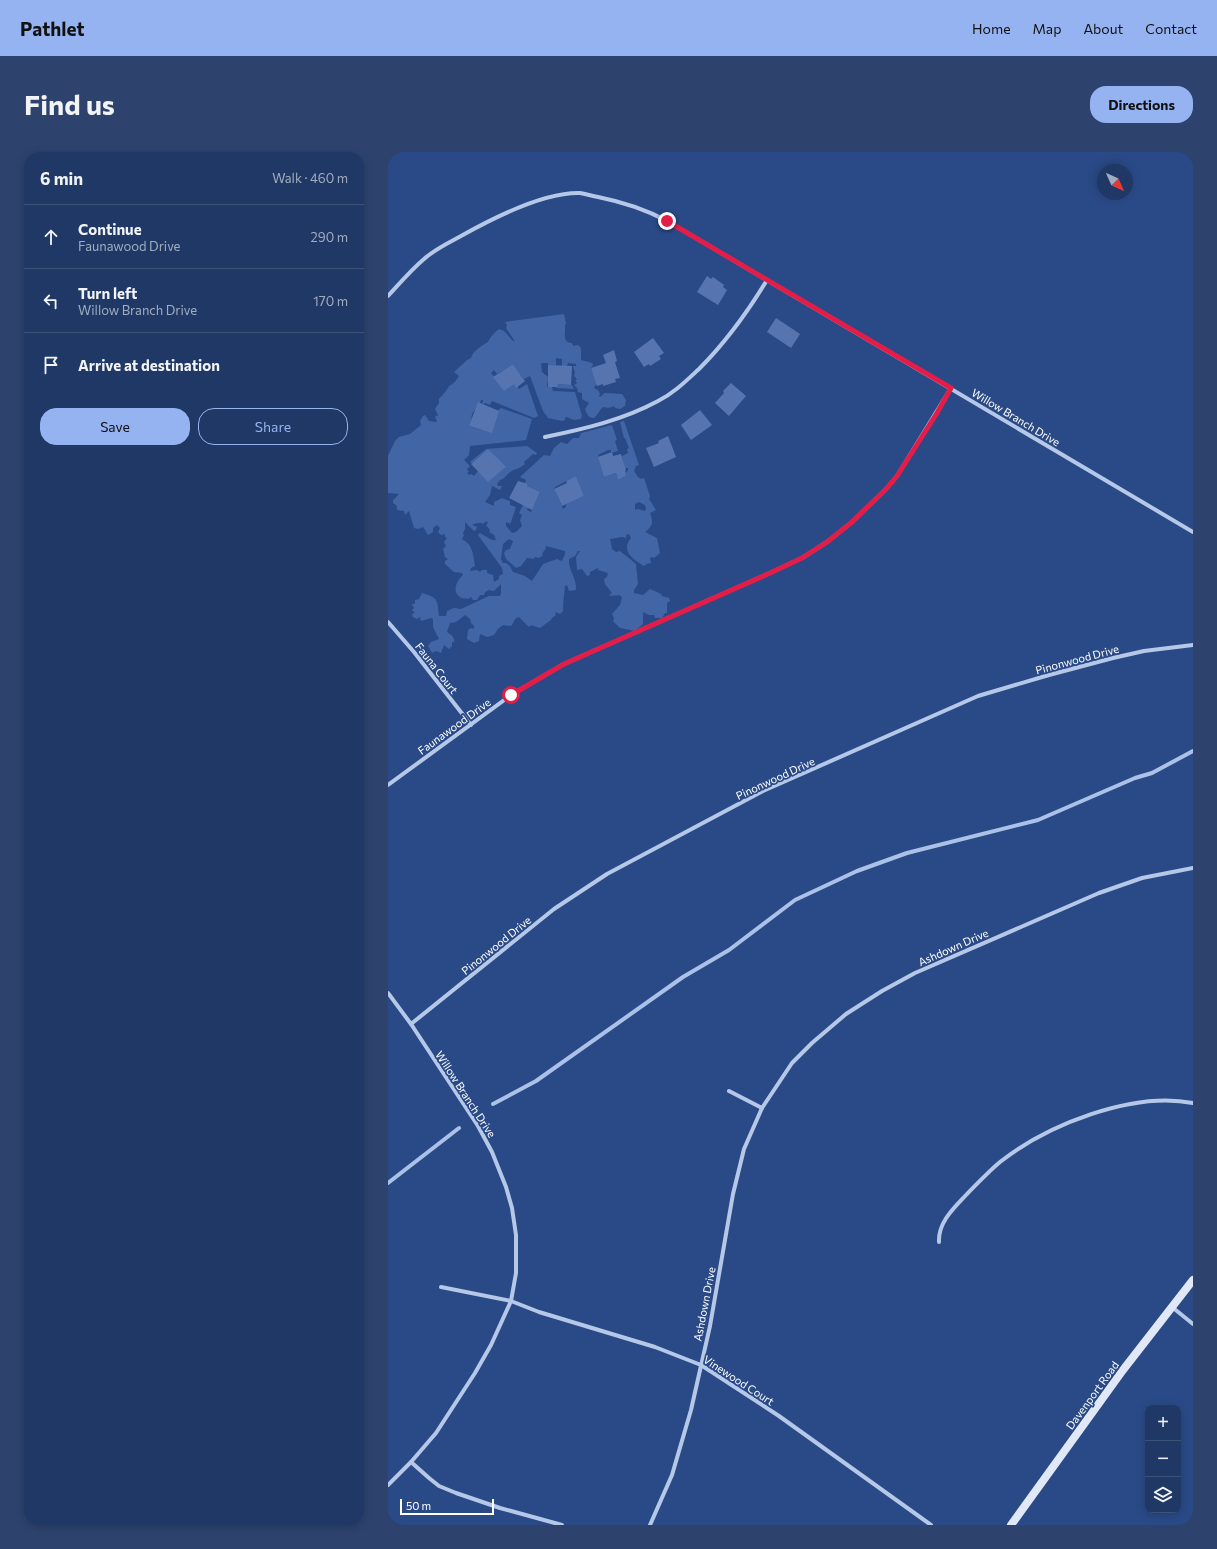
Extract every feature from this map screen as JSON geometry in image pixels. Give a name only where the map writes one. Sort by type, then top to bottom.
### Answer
[{"type":"street","name":"Willow Branch Drive","points":[[388,296],[425,258],[444,245],[480,225],[527,205],[555,196],[568,194],[582,194],[617,200],[647,211],[667,221],[1193,532]]},
{"type":"street","points":[[545,437],[634,413],[660,401],[676,390],[710,358],[727,339],[747,312],[767,280]]},
{"type":"street","name":"Faunawood Drive","points":[[388,785],[511,695],[564,664],[770,573],[802,558],[827,542],[852,522],[897,476],[951,388]]},
{"type":"street","name":"Fauna Court","points":[[388,622],[414,652],[471,725]]},
{"type":"street","name":"Pinonwood Drive","points":[[411,1024],[554,909],[578,892],[607,874],[763,791],[954,706],[998,690],[1113,658],[1144,651],[1193,645]]},
{"type":"street","name":"Ashdown Drive","points":[[650,1525],[672,1475],[692,1410],[710,1326],[733,1194],[744,1149],[762,1108],[792,1064],[812,1043],[846,1014],[882,991],[915,973],[1099,893],[1142,878],[1193,868]]},
{"type":"street","name":"Willow Branch Drive","points":[[388,993],[411,1024],[478,1126],[492,1152],[506,1187],[512,1208],[516,1235],[516,1273],[511,1301],[476,1373],[436,1433],[411,1462],[388,1485]]},
{"type":"street","points":[[730,1091],[762,1108]]},
{"type":"street","points":[[939,1242],[940,1228],[954,1208],[995,1166],[1024,1146],[1080,1118],[1114,1108],[1140,1103],[1165,1101],[1193,1103]]},
{"type":"street","name":"Davenport Road","points":[[1011,1525],[1123,1370],[1193,1280]]},
{"type":"street","name":"Vinewood Court","points":[[440,1287],[511,1301],[539,1312],[655,1347],[701,1365],[779,1416],[931,1525]]},
{"type":"street","points":[[1172,1307],[1193,1324]]},
{"type":"street","points":[[411,1462],[440,1486],[456,1493],[500,1508],[562,1525]]},
{"type":"shaded area","points":[[564,314],[566,324],[565,339],[566,341],[572,343],[573,346],[578,345],[581,348],[581,360],[592,363],[593,365],[591,368],[597,383],[594,388],[598,390],[600,394],[599,396],[600,397],[605,393],[622,394],[626,400],[625,406],[620,409],[615,408],[614,406],[609,408],[603,407],[594,418],[589,416],[585,409],[589,403],[582,399],[582,393],[578,392],[574,385],[577,383],[575,380],[577,380],[574,375],[575,373],[573,366],[576,366],[576,364],[568,363],[567,366],[562,366],[562,359],[556,358],[556,365],[541,363],[542,372],[548,377],[547,387],[552,387],[553,391],[575,392],[582,416],[581,419],[574,420],[567,417],[562,421],[548,418],[543,411],[530,376],[524,379],[513,364],[497,374],[494,370],[491,373],[494,376],[517,386],[519,389],[527,384],[538,416],[534,418],[492,401],[490,405],[485,403],[482,406],[483,400],[481,400],[472,415],[472,421],[469,426],[481,430],[501,408],[532,419],[526,440],[470,446],[469,455],[464,460],[470,466],[467,469],[469,472],[467,473],[474,476],[478,471],[488,481],[505,468],[488,449],[472,463],[470,462],[486,449],[527,446],[537,453],[536,455],[533,454],[524,462],[525,464],[510,472],[500,480],[497,484],[498,486],[502,486],[500,490],[492,486],[490,495],[485,502],[494,506],[494,502],[502,498],[510,501],[510,505],[516,507],[511,522],[509,524],[506,522],[506,526],[512,533],[516,532],[522,526],[520,520],[522,515],[519,513],[523,505],[528,507],[527,510],[531,512],[540,492],[527,486],[528,484],[525,483],[526,480],[520,477],[544,455],[550,456],[554,448],[561,442],[567,444],[573,438],[579,438],[581,433],[612,425],[617,440],[615,441],[618,451],[611,453],[611,450],[608,450],[598,455],[604,477],[616,473],[618,480],[626,476],[625,472],[628,471],[628,468],[625,468],[622,456],[628,453],[627,449],[629,448],[624,438],[620,422],[624,421],[639,465],[636,466],[634,471],[638,477],[641,479],[644,478],[650,496],[649,499],[656,510],[650,513],[652,524],[645,532],[657,538],[660,553],[654,558],[650,558],[651,563],[644,566],[636,561],[628,551],[627,547],[631,538],[629,534],[626,535],[626,538],[622,537],[610,539],[612,549],[616,552],[620,551],[636,564],[638,584],[634,590],[634,593],[643,595],[650,589],[669,598],[670,601],[667,603],[667,613],[665,613],[662,618],[655,618],[654,615],[649,615],[643,612],[643,624],[635,631],[620,628],[613,621],[614,618],[612,614],[620,605],[622,597],[619,595],[609,595],[612,593],[605,584],[604,579],[607,577],[608,573],[598,570],[598,568],[590,572],[590,575],[587,576],[582,569],[577,570],[576,557],[580,551],[578,551],[575,556],[569,559],[576,590],[569,591],[567,585],[565,586],[563,611],[560,614],[555,612],[556,615],[540,628],[531,625],[529,627],[519,617],[515,619],[510,626],[503,625],[494,635],[487,637],[480,634],[479,641],[474,643],[467,639],[468,630],[471,628],[474,629],[474,626],[470,619],[465,615],[456,622],[450,623],[447,632],[454,639],[452,646],[449,649],[444,645],[441,653],[436,651],[432,653],[428,646],[431,642],[439,639],[433,627],[433,619],[431,618],[421,621],[420,617],[417,619],[413,617],[412,614],[415,613],[412,610],[414,608],[412,604],[415,604],[415,600],[419,599],[422,593],[432,596],[436,600],[439,616],[446,616],[447,611],[454,608],[461,609],[489,596],[500,596],[501,584],[494,591],[489,590],[485,592],[484,595],[480,595],[477,600],[473,600],[471,597],[468,599],[459,596],[456,587],[458,580],[463,575],[462,573],[454,572],[445,564],[445,561],[448,559],[445,557],[443,549],[446,546],[444,542],[447,538],[445,537],[445,534],[441,535],[438,532],[440,528],[437,525],[433,528],[433,532],[428,535],[423,527],[418,529],[414,528],[409,511],[405,515],[404,511],[397,510],[397,506],[393,503],[393,500],[399,494],[388,493],[388,456],[395,441],[399,437],[410,434],[421,425],[420,421],[423,416],[425,415],[429,421],[437,421],[435,417],[438,415],[435,409],[439,403],[439,399],[459,376],[454,372],[471,358],[478,349],[488,342],[495,332],[499,329],[504,331],[514,342],[506,328],[507,325],[505,322]],"holes":[[[576,476],[584,496],[566,504],[566,507],[563,509],[554,489],[555,487]],[[639,502],[645,505],[645,511],[638,509],[635,510],[635,504]],[[486,521],[488,523],[486,525],[490,530],[489,532],[494,535],[496,540],[492,540],[480,533],[478,535],[502,568],[503,574],[494,582],[493,575],[487,573],[487,570],[482,570],[480,572],[477,570],[470,571],[471,568],[475,566],[473,554],[466,541],[462,539],[464,535],[465,522],[474,531],[477,527],[472,525],[478,523],[483,524]],[[509,539],[513,541],[510,549],[506,550],[504,553],[506,559],[516,568],[521,566],[527,558],[534,559],[535,557],[539,558],[542,556],[546,546],[565,551],[565,554],[562,561],[557,559],[543,564],[532,581],[525,576],[513,572],[510,566],[503,563],[501,559],[503,544]]]},
{"type":"shaded area","points":[[557,384],[572,385],[574,389],[556,388]]},
{"type":"building","points":[[707,276],[711,279],[713,277],[724,285],[723,287],[727,290],[718,305],[697,292]]},
{"type":"building","points":[[776,318],[800,334],[791,348],[767,332]]},
{"type":"building","points":[[653,338],[664,353],[659,356],[661,359],[650,366],[649,364],[644,367],[634,352]]},
{"type":"building","points":[[614,350],[617,361],[615,362],[620,378],[615,379],[616,382],[603,386],[603,384],[597,386],[591,368],[606,363],[603,355]]},
{"type":"building","points":[[513,364],[525,381],[516,388],[514,384],[504,391],[493,377]]},
{"type":"building","points":[[548,365],[572,366],[571,385],[558,384],[557,387],[548,387]]},
{"type":"building","points":[[731,383],[746,396],[729,416],[715,403],[724,393],[723,391]]},
{"type":"building","points":[[478,402],[499,411],[492,433],[469,426]]},
{"type":"building","points":[[700,410],[712,425],[691,440],[681,425]]},
{"type":"building","points":[[668,436],[676,457],[654,467],[646,448],[659,443],[658,441]]},
{"type":"building","points":[[488,449],[506,467],[488,482],[471,464]]},
{"type":"building","points":[[612,452],[613,456],[621,454],[626,470],[626,476],[618,480],[616,473],[604,477],[598,457]]},
{"type":"building","points":[[576,476],[584,496],[562,506],[554,489],[567,483],[566,481]]},
{"type":"building","points":[[518,481],[528,484],[527,486],[540,492],[532,510],[509,498]]},
{"type":"waterway","points":[[493,1104],[536,1081],[683,977],[729,950],[795,900],[857,871],[907,853],[1038,820],[1135,778],[1152,773],[1193,751]]},
{"type":"waterway","points":[[388,1183],[459,1128]]},
{"type":"route","points":[[511,695],[564,664],[770,573],[802,558],[827,542],[852,522],[886,489],[897,476],[951,388],[667,221]]}]
